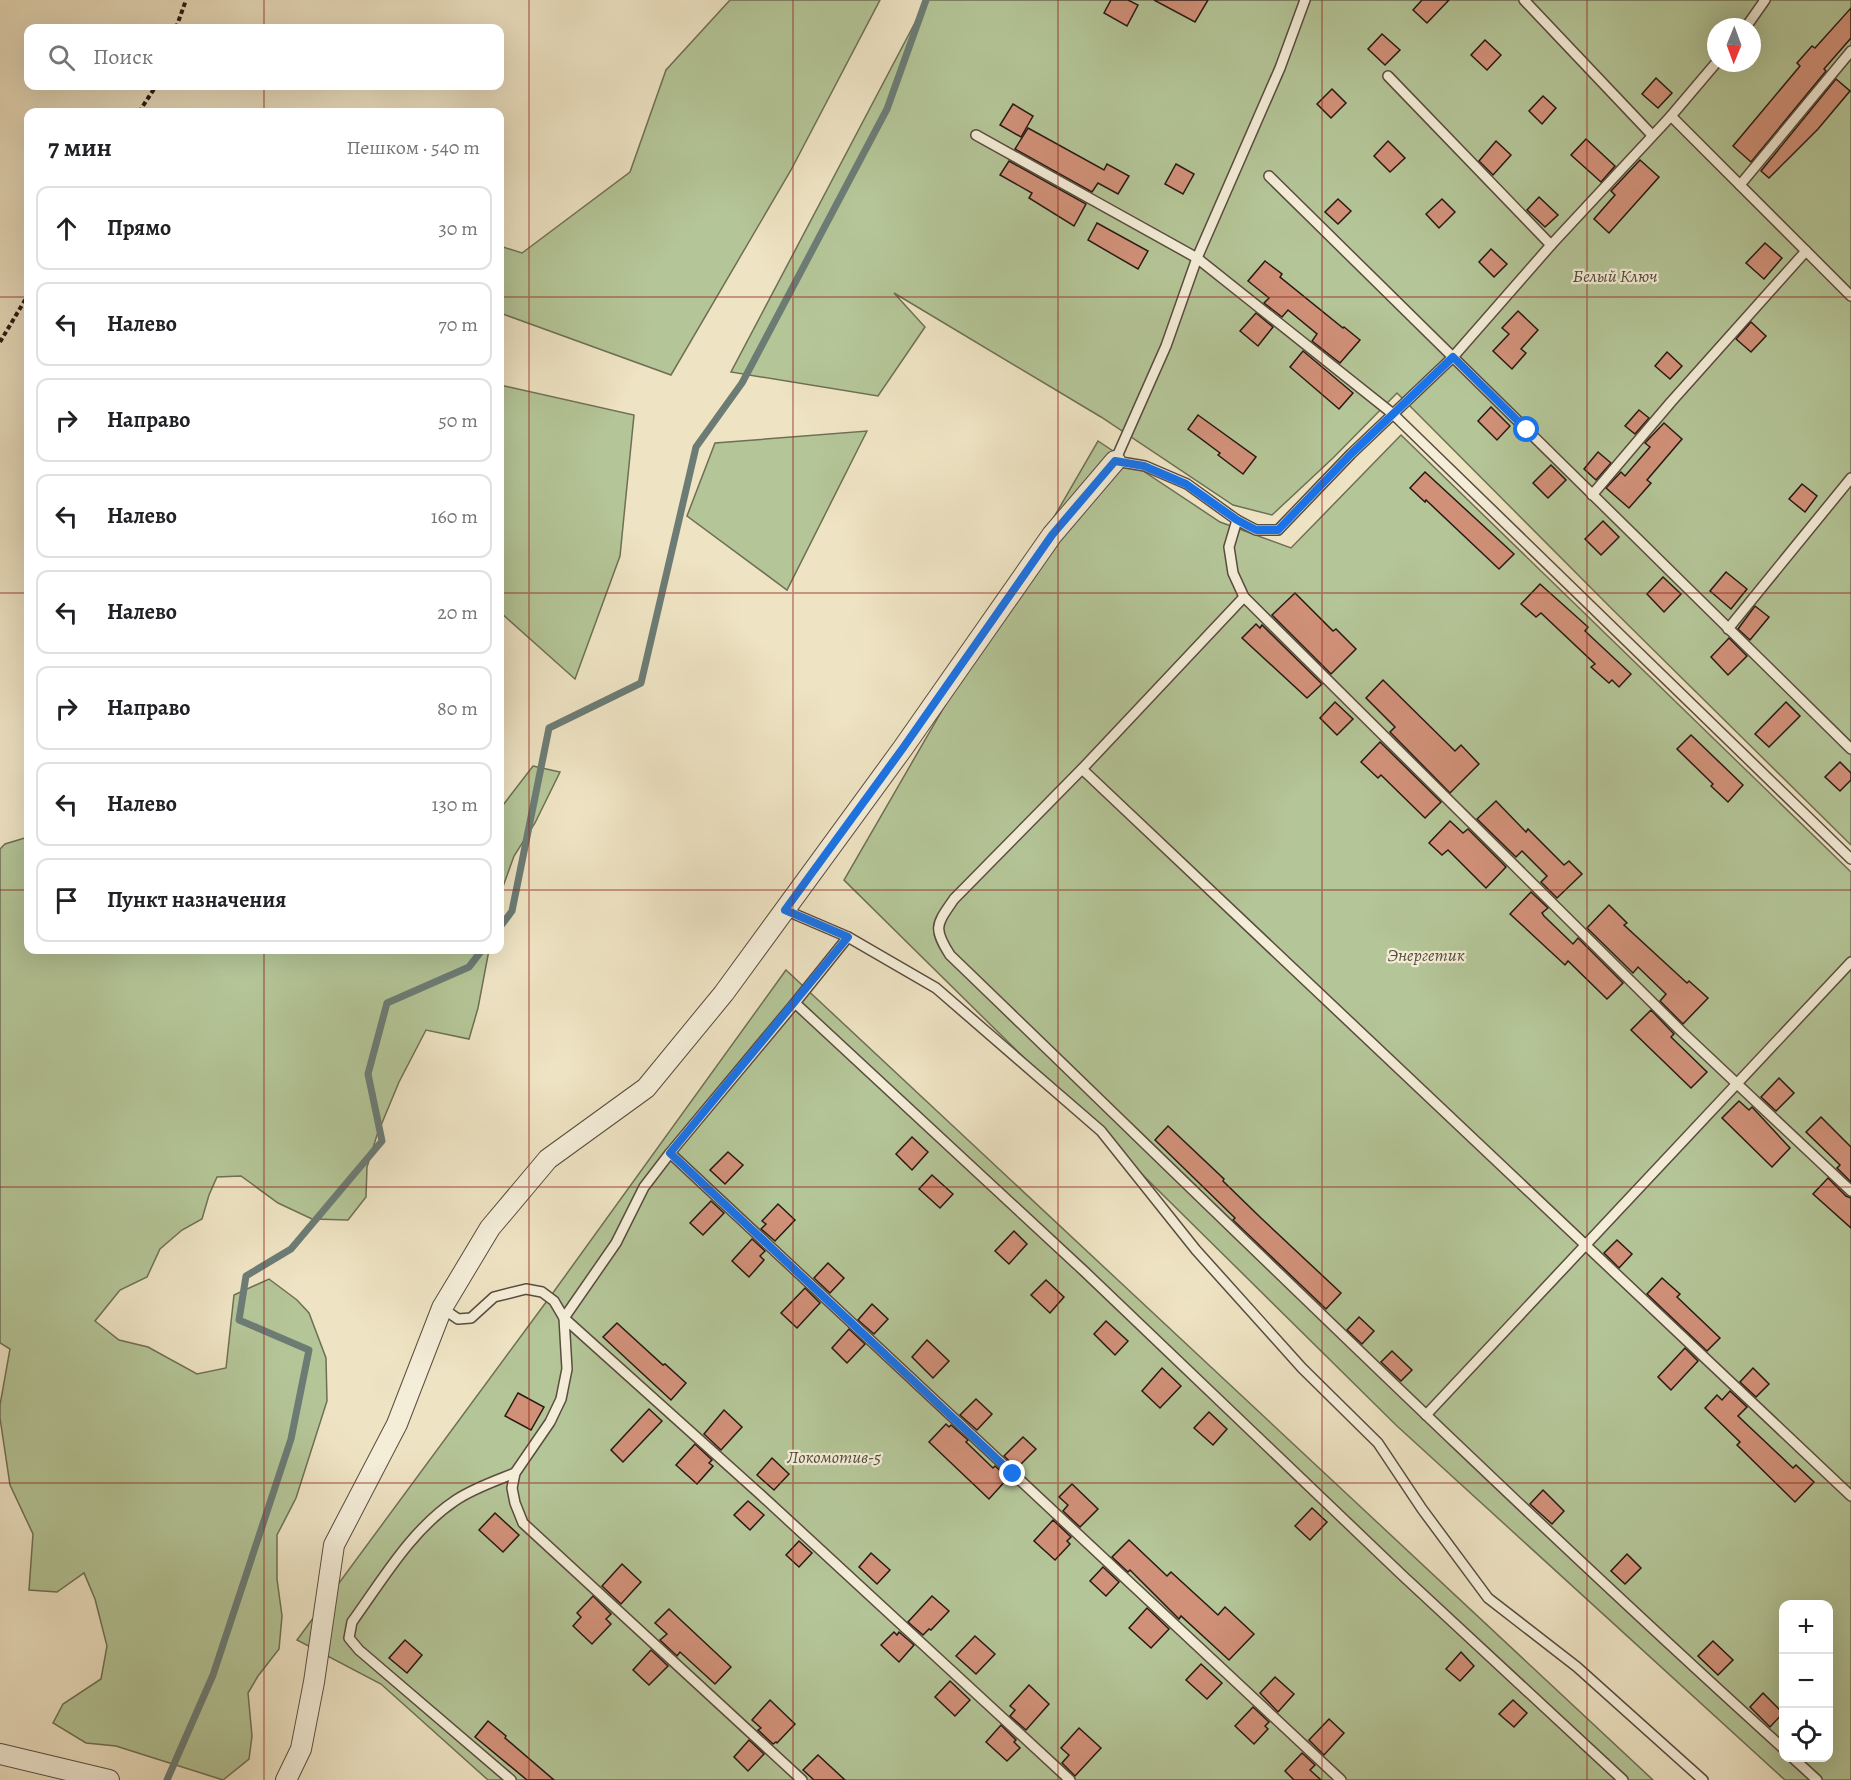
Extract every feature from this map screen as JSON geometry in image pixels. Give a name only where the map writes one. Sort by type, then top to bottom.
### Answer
[{"type":"street","points":[[286,1780],[301,1749],[314,1682],[334,1545],[398,1424],[442,1308],[489,1228],[548,1159],[646,1088],[724,993],[903,748],[1052,535],[1115,461]]},
{"type":"street","points":[[0,1754],[109,1780]]},
{"type":"lane","points":[[1305,0],[1280,68],[1197,258],[1166,346],[1115,461],[1144,466],[1186,484],[1237,520],[1256,530],[1278,530],[1351,454],[1453,357],[1551,245],[1671,117],[1708,72]]},
{"type":"lane","points":[[1524,0],[1652,135]]},
{"type":"lane","points":[[1752,18],[1765,0]]},
{"type":"lane","points":[[1740,185],[1851,51]]},
{"type":"lane","points":[[1388,76],[1551,245]]},
{"type":"lane","points":[[1671,117],[1851,296]]},
{"type":"lane","points":[[976,135],[1197,258],[1393,414],[1851,859]]},
{"type":"lane","points":[[1269,176],[1851,749]]},
{"type":"lane","points":[[1592,495],[1806,250]]},
{"type":"lane","points":[[1728,629],[1851,478]]},
{"type":"lane","points":[[1237,520],[1229,548],[1233,573],[1245,597],[1682,1032],[1851,1191]]},
{"type":"lane","points":[[1245,597],[1082,769],[954,899],[938,922],[939,938],[950,955],[1426,1415],[1779,1744]]},
{"type":"lane","points":[[1082,769],[1851,1496]]},
{"type":"lane","points":[[785,910],[848,937],[936,988],[1101,1131],[1196,1250],[1302,1368],[1378,1443],[1422,1509],[1488,1598],[1577,1667],[1703,1780]]},
{"type":"lane","points":[[802,1780],[523,1523],[514,1503],[512,1488],[515,1473],[550,1422],[561,1399],[567,1369],[564,1318],[616,1244],[644,1187],[848,937]]},
{"type":"lane","points":[[1426,1415],[1851,962]]},
{"type":"lane","points":[[795,1003],[1085,1272],[1402,1575],[1623,1780]]},
{"type":"lane","points":[[670,1153],[1341,1780]]},
{"type":"lane","points":[[442,1308],[458,1319],[471,1318],[494,1297],[526,1289],[542,1292],[554,1301],[564,1318],[761,1495],[1070,1780]]},
{"type":"lane","points":[[511,1780],[358,1650],[349,1638],[352,1622],[422,1528],[456,1500],[482,1485],[515,1473]]},
{"type":"lane","points":[[1797,1762],[1817,1780]]},
{"type":"path","points":[[177,24],[186,0]]},
{"type":"path","points":[[142,108],[153,90]]},
{"type":"path","points":[[0,342],[24,302]]},
{"type":"green space","points":[[730,0],[880,0],[791,170],[671,375],[504,314],[504,247],[522,253],[630,172],[666,70]]},
{"type":"green space","name":"Белый Ключ","points":[[927,0],[1851,0],[1851,845],[1397,393],[1333,458],[1272,515],[1233,505],[1101,417],[894,293],[925,327],[878,396],[731,372]]},
{"type":"green space","points":[[504,386],[634,415],[620,556],[575,679],[504,616]]},
{"type":"green space","points":[[867,431],[787,590],[687,516],[715,443]]},
{"type":"green space","name":"Энергетик","points":[[1401,435],[1851,872],[1851,1780],[1785,1780],[1397,1426],[844,880],[1098,441],[1220,522],[1291,548]]},
{"type":"green space","points":[[533,766],[560,772],[535,823],[514,856],[504,884],[504,804]]},
{"type":"green space","points":[[24,838],[24,954],[488,954],[478,1008],[469,1039],[426,1030],[399,1082],[377,1135],[367,1167],[366,1197],[348,1220],[312,1219],[278,1203],[241,1176],[217,1177],[202,1219],[182,1230],[160,1249],[147,1277],[120,1290],[95,1321],[119,1340],[148,1347],[197,1374],[226,1368],[234,1295],[269,1279],[297,1300],[309,1313],[326,1358],[327,1401],[296,1498],[277,1535],[277,1579],[282,1616],[279,1649],[248,1693],[252,1736],[249,1759],[223,1780],[116,1746],[86,1743],[53,1723],[63,1704],[101,1679],[107,1646],[95,1599],[84,1573],[57,1592],[29,1590],[33,1534],[10,1485],[0,1418],[0,1405],[10,1349],[0,1343],[0,849],[5,844]]},
{"type":"green space","name":"Локомотив-5","points":[[786,970],[1653,1780],[488,1780],[381,1684],[297,1640],[555,1290]]},
{"type":"building","points":[[1111,0],[1128,0],[1138,5],[1127,26],[1104,13]]},
{"type":"building","points":[[1154,0],[1208,0],[1195,22]]},
{"type":"building","points":[[1422,0],[1449,0],[1427,23],[1413,10]]},
{"type":"building","points":[[1851,8],[1851,38],[1751,162],[1733,146],[1800,66],[1797,63],[1812,46],[1815,48]]},
{"type":"building","points":[[1382,34],[1400,50],[1385,65],[1368,49]]},
{"type":"building","points":[[1485,40],[1501,55],[1487,70],[1471,55]]},
{"type":"building","points":[[1656,78],[1672,93],[1658,108],[1642,94]]},
{"type":"building","points":[[1836,79],[1850,91],[1818,129],[1769,178],[1761,171]]},
{"type":"building","points":[[1332,89],[1346,103],[1331,118],[1317,104]]},
{"type":"building","points":[[1543,96],[1556,108],[1542,124],[1529,111]]},
{"type":"building","points":[[1013,104],[1033,116],[1021,137],[1000,125]]},
{"type":"building","points":[[1028,128],[1104,170],[1107,164],[1129,176],[1118,194],[1098,183],[1092,192],[1015,149]]},
{"type":"building","points":[[1586,139],[1615,166],[1601,182],[1571,155]]},
{"type":"building","points":[[1388,141],[1405,158],[1390,172],[1374,156]]},
{"type":"building","points":[[1496,141],[1511,155],[1493,175],[1479,161]]},
{"type":"building","points":[[1640,160],[1659,177],[1609,233],[1594,219],[1615,195],[1611,191]]},
{"type":"building","points":[[1009,161],[1086,204],[1074,226],[1029,198],[1032,193],[1000,175]]},
{"type":"building","points":[[1176,164],[1194,174],[1183,194],[1165,184]]},
{"type":"building","points":[[1539,197],[1558,215],[1545,227],[1527,210]]},
{"type":"building","points":[[1338,199],[1351,211],[1338,224],[1325,212]]},
{"type":"building","points":[[1442,199],[1455,212],[1439,228],[1426,214]]},
{"type":"building","points":[[1097,223],[1148,251],[1138,269],[1088,240]]},
{"type":"building","points":[[1765,243],[1782,258],[1764,279],[1746,263]]},
{"type":"building","points":[[1491,249],[1507,264],[1494,277],[1479,262]]},
{"type":"building","points":[[1265,261],[1282,274],[1280,277],[1360,340],[1340,363],[1312,341],[1317,334],[1288,310],[1282,317],[1264,303],[1269,298],[1248,281]]},
{"type":"building","points":[[1518,311],[1538,330],[1521,349],[1526,353],[1512,369],[1493,351],[1509,334],[1502,328]]},
{"type":"building","points":[[1256,313],[1273,327],[1258,346],[1240,331]]},
{"type":"building","points":[[1751,322],[1766,336],[1751,352],[1736,339]]},
{"type":"building","points":[[1303,351],[1353,393],[1339,409],[1290,367]]},
{"type":"building","points":[[1667,352],[1682,366],[1670,379],[1655,366]]},
{"type":"building","points":[[1491,407],[1510,426],[1497,440],[1478,421]]},
{"type":"building","points":[[1639,410],[1649,418],[1635,434],[1625,426]]},
{"type":"building","points":[[1198,415],[1256,457],[1243,474],[1188,429]]},
{"type":"building","points":[[1664,423],[1682,439],[1647,480],[1651,483],[1629,508],[1606,488],[1621,472],[1625,476],[1650,447],[1645,443]]},
{"type":"building","points":[[1598,452],[1611,463],[1596,480],[1584,469]]},
{"type":"building","points":[[1551,465],[1566,480],[1548,498],[1533,483]]},
{"type":"building","points":[[1425,472],[1514,554],[1499,569],[1426,500],[1425,502],[1410,488]]},
{"type":"building","points":[[1802,484],[1817,496],[1805,512],[1789,499]]},
{"type":"building","points":[[1603,521],[1619,537],[1601,555],[1585,539]]},
{"type":"building","points":[[1726,572],[1747,589],[1731,609],[1710,591]]},
{"type":"building","points":[[1663,577],[1681,594],[1664,612],[1647,594]]},
{"type":"building","points":[[1540,584],[1588,627],[1585,631],[1631,674],[1619,687],[1612,680],[1609,683],[1591,667],[1595,664],[1541,613],[1536,617],[1521,604]]},
{"type":"building","points":[[1295,593],[1333,631],[1336,629],[1356,649],[1331,674],[1272,615]]},
{"type":"building","points":[[1755,606],[1769,617],[1750,640],[1738,629]]},
{"type":"building","points":[[1256,624],[1260,628],[1262,625],[1322,684],[1307,698],[1242,638]]},
{"type":"building","points":[[1729,638],[1747,656],[1728,675],[1711,657]]},
{"type":"building","points":[[1383,680],[1455,751],[1461,745],[1479,764],[1450,793],[1390,732],[1395,727],[1366,698]]},
{"type":"building","points":[[1335,702],[1353,719],[1337,735],[1320,718]]},
{"type":"building","points":[[1786,702],[1800,716],[1769,747],[1755,734]]},
{"type":"building","points":[[1691,735],[1743,785],[1728,802],[1677,749]]},
{"type":"building","points":[[1380,742],[1441,802],[1425,818],[1381,775],[1378,778],[1361,762]]},
{"type":"building","points":[[1840,762],[1851,773],[1851,780],[1840,791],[1825,777]]},
{"type":"building","points":[[1496,801],[1526,832],[1528,829],[1564,865],[1569,861],[1582,874],[1557,898],[1541,882],[1547,876],[1522,851],[1516,857],[1477,819]]},
{"type":"building","points":[[1450,821],[1463,833],[1468,829],[1506,867],[1486,888],[1448,850],[1442,855],[1429,843]]},
{"type":"building","points":[[1531,892],[1548,908],[1542,913],[1544,916],[1573,944],[1578,938],[1623,983],[1607,999],[1568,961],[1565,965],[1510,914]]},
{"type":"building","points":[[1609,905],[1627,923],[1624,925],[1687,983],[1689,981],[1708,998],[1683,1024],[1660,1001],[1666,994],[1638,967],[1633,973],[1587,928]]},
{"type":"building","points":[[1651,1010],[1674,1034],[1671,1037],[1707,1072],[1691,1088],[1631,1030]]},
{"type":"building","points":[[1779,1078],[1794,1093],[1776,1111],[1761,1097]]},
{"type":"building","points":[[1739,1101],[1749,1110],[1752,1107],[1790,1148],[1772,1167],[1722,1118]]},
{"type":"building","points":[[1821,1117],[1851,1147],[1851,1182],[1837,1168],[1840,1165],[1806,1132]]},
{"type":"building","points":[[1168,1126],[1341,1293],[1326,1309],[1233,1220],[1235,1218],[1155,1140]]},
{"type":"building","points":[[912,1137],[928,1152],[912,1170],[896,1154]]},
{"type":"building","points":[[728,1152],[743,1165],[725,1184],[710,1170]]},
{"type":"building","points":[[932,1175],[953,1194],[940,1208],[919,1189]]},
{"type":"building","points":[[1828,1178],[1851,1198],[1851,1228],[1813,1194]]},
{"type":"building","points":[[711,1201],[724,1213],[703,1235],[690,1223]]},
{"type":"building","points":[[778,1204],[795,1220],[775,1241],[761,1229],[766,1224],[762,1221]]},
{"type":"building","points":[[1014,1231],[1027,1244],[1009,1264],[995,1251]]},
{"type":"building","points":[[752,1239],[765,1251],[760,1256],[764,1260],[749,1277],[732,1261]]},
{"type":"building","points":[[1617,1240],[1632,1254],[1619,1268],[1604,1253]]},
{"type":"building","points":[[828,1263],[844,1278],[830,1293],[814,1278]]},
{"type":"building","points":[[1662,1278],[1680,1294],[1677,1297],[1720,1338],[1707,1351],[1647,1294]]},
{"type":"building","points":[[1046,1280],[1064,1297],[1050,1313],[1031,1295]]},
{"type":"building","points":[[805,1288],[820,1303],[797,1328],[781,1313]]},
{"type":"building","points":[[872,1304],[888,1319],[874,1334],[858,1320]]},
{"type":"building","points":[[1359,1317],[1374,1331],[1362,1344],[1347,1330]]},
{"type":"building","points":[[1106,1321],[1128,1341],[1115,1355],[1094,1334]]},
{"type":"building","points":[[617,1323],[686,1383],[671,1400],[603,1337]]},
{"type":"building","points":[[849,1329],[865,1344],[847,1363],[832,1348]]},
{"type":"building","points":[[927,1340],[949,1361],[933,1378],[912,1357]]},
{"type":"building","points":[[1685,1348],[1698,1361],[1671,1390],[1658,1377]]},
{"type":"building","points":[[1392,1351],[1412,1370],[1401,1381],[1381,1362]]},
{"type":"building","points":[[1162,1368],[1181,1386],[1160,1408],[1142,1391]]},
{"type":"building","points":[[1753,1368],[1769,1384],[1756,1397],[1740,1382]]},
{"type":"building","points":[[1730,1391],[1747,1407],[1738,1416],[1793,1468],[1796,1465],[1814,1482],[1795,1502],[1737,1445],[1740,1442],[1705,1408],[1717,1395],[1722,1400]]},
{"type":"building","points":[[518,1393],[544,1407],[531,1430],[505,1416]]},
{"type":"building","points":[[976,1399],[992,1414],[977,1430],[960,1415]]},
{"type":"building","points":[[649,1409],[662,1421],[623,1462],[611,1450]]},
{"type":"building","points":[[724,1410],[742,1427],[721,1450],[704,1434]]},
{"type":"building","points":[[1209,1412],[1227,1429],[1213,1445],[1194,1428]]},
{"type":"building","points":[[946,1424],[949,1427],[951,1425],[993,1468],[995,1466],[1008,1478],[989,1499],[929,1442]]},
{"type":"building","points":[[1023,1437],[1036,1449],[1017,1468],[1004,1456]]},
{"type":"building","points":[[695,1444],[712,1460],[709,1463],[713,1466],[697,1484],[676,1465]]},
{"type":"building","points":[[772,1458],[789,1474],[774,1490],[757,1475]]},
{"type":"building","points":[[1072,1484],[1098,1509],[1080,1527],[1063,1511],[1068,1505],[1059,1497]]},
{"type":"building","points":[[1543,1490],[1564,1511],[1552,1524],[1530,1504]]},
{"type":"building","points":[[748,1501],[764,1515],[750,1530],[734,1515]]},
{"type":"building","points":[[1312,1508],[1327,1522],[1310,1540],[1295,1526]]},
{"type":"building","points":[[495,1513],[519,1535],[503,1552],[479,1530]]},
{"type":"building","points":[[1053,1520],[1071,1537],[1067,1541],[1070,1544],[1055,1560],[1034,1541]]},
{"type":"building","points":[[1129,1540],[1167,1576],[1171,1572],[1218,1615],[1225,1607],[1254,1634],[1229,1660],[1181,1616],[1179,1619],[1130,1570],[1128,1572],[1112,1557]]},
{"type":"building","points":[[799,1541],[812,1553],[799,1567],[786,1555]]},
{"type":"building","points":[[871,1553],[890,1570],[877,1584],[859,1567]]},
{"type":"building","points":[[1627,1554],[1641,1568],[1625,1584],[1611,1571]]},
{"type":"building","points":[[622,1564],[641,1582],[621,1604],[602,1586]]},
{"type":"building","points":[[1103,1567],[1119,1582],[1106,1596],[1090,1581]]},
{"type":"building","points":[[593,1596],[611,1614],[606,1619],[611,1624],[592,1644],[573,1626],[581,1617],[577,1613]]},
{"type":"building","points":[[932,1596],[949,1611],[923,1635],[908,1622]]},
{"type":"building","points":[[1147,1608],[1169,1629],[1151,1648],[1129,1628]]},
{"type":"building","points":[[669,1609],[731,1667],[715,1684],[680,1652],[677,1656],[660,1640],[667,1634],[655,1623]]},
{"type":"building","points":[[894,1632],[897,1635],[899,1632],[914,1645],[899,1662],[881,1645]]},
{"type":"building","points":[[975,1636],[995,1654],[976,1674],[956,1656]]},
{"type":"building","points":[[405,1640],[422,1655],[407,1673],[389,1658]]},
{"type":"building","points":[[1713,1641],[1733,1660],[1718,1675],[1698,1656]]},
{"type":"building","points":[[651,1650],[668,1666],[649,1685],[633,1670]]},
{"type":"building","points":[[1461,1652],[1474,1666],[1460,1681],[1446,1669]]},
{"type":"building","points":[[1201,1664],[1222,1683],[1207,1699],[1186,1680]]},
{"type":"building","points":[[1275,1677],[1294,1694],[1278,1712],[1260,1693]]},
{"type":"building","points":[[950,1681],[970,1700],[955,1716],[935,1697]]},
{"type":"building","points":[[1029,1685],[1049,1704],[1026,1730],[1010,1716],[1015,1710],[1010,1706]]},
{"type":"building","points":[[1763,1693],[1779,1709],[1779,1717],[1770,1727],[1750,1707]]},
{"type":"building","points":[[770,1700],[795,1724],[777,1743],[773,1744],[758,1730],[761,1728],[752,1720]]},
{"type":"building","points":[[1513,1700],[1527,1713],[1514,1727],[1499,1714]]},
{"type":"building","points":[[1253,1707],[1269,1722],[1265,1726],[1268,1729],[1254,1744],[1235,1726]]},
{"type":"building","points":[[1329,1719],[1344,1733],[1324,1755],[1309,1740]]},
{"type":"building","points":[[488,1721],[554,1780],[527,1780],[475,1737]]},
{"type":"building","points":[[1001,1725],[1016,1740],[1014,1742],[1020,1748],[1007,1761],[986,1742]]},
{"type":"building","points":[[1079,1728],[1101,1748],[1075,1776],[1062,1763],[1069,1755],[1061,1748]]},
{"type":"building","points":[[749,1740],[764,1754],[748,1771],[734,1757]]},
{"type":"building","points":[[1302,1753],[1315,1765],[1310,1770],[1321,1780],[1294,1780],[1285,1771]]},
{"type":"building","points":[[818,1755],[845,1780],[814,1780],[803,1770]]},
{"type":"waterway","points":[[504,922],[512,911],[549,728],[641,683],[696,447],[742,383],[887,109],[926,0]]},
{"type":"waterway","points":[[167,1780],[213,1675],[291,1439],[309,1350],[239,1320],[246,1276],[291,1249],[382,1141],[368,1074],[387,1003],[469,967],[479,954]]},
{"type":"route","points":[[1013,1474],[670,1153],[848,937],[785,910],[903,748],[1052,535],[1115,461],[1144,466],[1186,484],[1237,520],[1256,530],[1278,530],[1351,454],[1453,357],[1527,430]]}]
